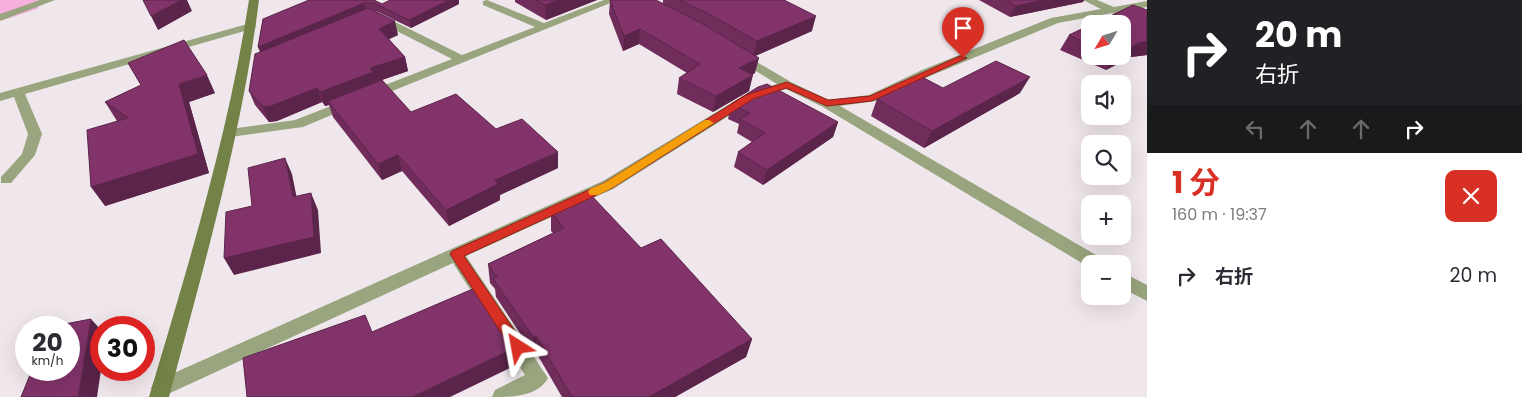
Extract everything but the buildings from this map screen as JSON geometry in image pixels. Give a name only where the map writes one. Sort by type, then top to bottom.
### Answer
[{"type":"street","points":[[0,18],[50,0]]},
{"type":"street","points":[[160,392],[223,170],[230,133],[249,65],[254,0]]},
{"type":"street","points":[[230,133],[298,124],[613,0]]},
{"type":"street","points":[[1088,0],[1147,23]]},
{"type":"street","points":[[488,2],[545,27]]},
{"type":"street","points":[[827,104],[872,98],[926,73],[1055,20],[1147,4]]},
{"type":"street","points":[[371,14],[461,59]]},
{"type":"street","points":[[0,97],[251,26]]},
{"type":"street","points":[[729,49],[787,85],[827,104],[1082,255]]},
{"type":"street","points":[[160,392],[608,185],[750,97],[787,85]]},
{"type":"street","points":[[6,180],[28,155],[35,134],[18,92]]},
{"type":"street","points":[[456,254],[538,378],[502,397]]},
{"type":"street","points":[[1131,284],[1147,294]]},
{"type":"waterway","points":[[0,8],[22,0]]},
{"type":"slow traffic","points":[[594,192],[709,123]]},
{"type":"route","points":[[518,347],[456,254],[608,185],[750,97],[787,85],[827,104],[872,98],[963,58]]}]
